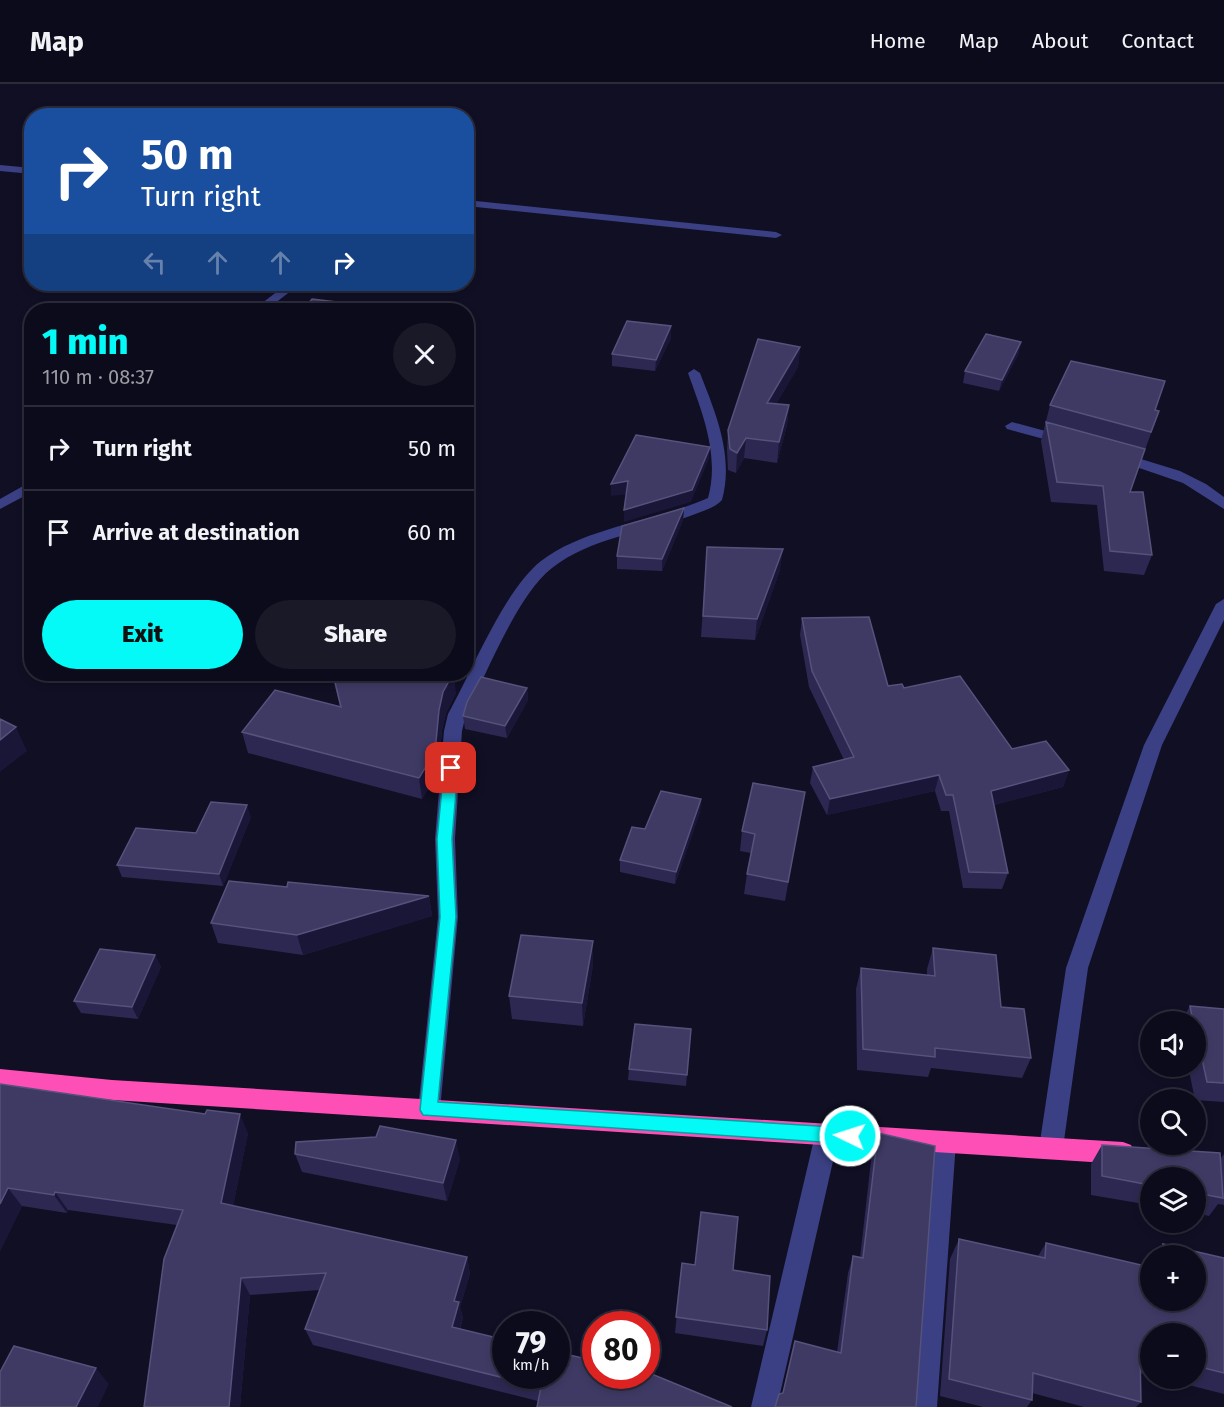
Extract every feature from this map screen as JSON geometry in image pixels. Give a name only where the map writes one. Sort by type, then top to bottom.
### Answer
[{"type":"highway","points":[[0,1079],[112,1090],[1140,1154]]},
{"type":"street","points":[[0,168],[24,170]]},
{"type":"street","points":[[474,204],[776,235]]},
{"type":"street","points":[[268,303],[285,291]]},
{"type":"street","points":[[429,1110],[448,917],[445,839],[453,731],[457,714],[526,586],[547,564],[592,543],[714,500],[718,491],[716,433],[694,373]]},
{"type":"street","points":[[1012,426],[1079,445]]},
{"type":"street","points":[[1102,452],[1187,479],[1214,494],[1224,505]]},
{"type":"street","points":[[0,505],[24,490]]},
{"type":"street","points":[[1050,1148],[1077,968],[1153,745],[1224,604]]},
{"type":"street","points":[[764,1407],[827,1135]]},
{"type":"street","points":[[924,1407],[944,1142]]},
{"type":"building","points":[[312,299],[345,303],[309,303]]},
{"type":"building","points":[[627,321],[671,326],[656,360],[612,354]]},
{"type":"building","points":[[986,334],[1021,342],[1002,380],[965,371]]},
{"type":"building","points":[[758,339],[800,347],[767,403],[789,405],[779,442],[746,438],[737,453],[730,449],[728,430]]},
{"type":"building","points":[[1071,361],[1165,381],[1155,410],[1159,411],[1151,432],[1050,405]]},
{"type":"building","points":[[1046,422],[1145,449],[1130,492],[1143,492],[1152,555],[1110,551],[1103,486],[1057,482]]},
{"type":"building","points":[[636,435],[710,447],[692,490],[624,510],[628,481],[611,484]]},
{"type":"building","points":[[684,508],[662,559],[617,556],[622,526]]},
{"type":"building","points":[[707,547],[783,549],[757,619],[703,616]]},
{"type":"building","points":[[869,617],[888,686],[902,684],[904,688],[960,676],[1012,749],[1046,741],[1069,770],[991,791],[1008,873],[969,872],[953,795],[946,795],[939,775],[830,799],[813,767],[854,757],[812,671],[802,618]]},
{"type":"building","points":[[481,677],[527,688],[505,726],[463,716],[467,702]]},
{"type":"building","points":[[335,681],[449,681],[443,692],[439,710],[435,752],[419,778],[242,732],[275,690],[341,707]]},
{"type":"building","points":[[0,719],[16,727],[0,740]]},
{"type":"building","points":[[753,783],[805,792],[788,882],[747,874],[755,834],[742,831]]},
{"type":"building","points":[[661,791],[701,799],[676,872],[620,860],[632,827],[645,829]]},
{"type":"building","points":[[211,802],[247,805],[219,874],[117,865],[136,828],[196,833]]},
{"type":"building","points":[[229,881],[287,887],[288,882],[429,896],[297,935],[211,923]]},
{"type":"building","points":[[521,935],[593,941],[582,1003],[509,996]]},
{"type":"building","points":[[933,948],[996,955],[1001,1007],[1024,1009],[1031,1058],[935,1048],[935,1057],[863,1049],[861,968],[935,976]]},
{"type":"building","points":[[100,949],[155,955],[132,1007],[74,1001]]},
{"type":"building","points":[[1190,1006],[1224,1009],[1224,1083],[1207,1082],[1206,1011],[1191,1011]]},
{"type":"building","points":[[635,1024],[691,1029],[687,1075],[629,1069]]},
{"type":"building","points":[[0,1084],[205,1114],[207,1110],[240,1114],[221,1203],[467,1257],[454,1301],[459,1302],[452,1327],[492,1337],[492,1375],[305,1329],[326,1273],[241,1278],[229,1407],[144,1407],[164,1259],[183,1210],[55,1192],[54,1195],[8,1188],[0,1204]]},
{"type":"building","points":[[380,1126],[456,1140],[443,1183],[295,1154],[296,1142],[376,1137]]},
{"type":"building","points":[[878,1133],[935,1146],[916,1407],[775,1407],[779,1394],[783,1393],[795,1341],[841,1353],[853,1256],[863,1258]]},
{"type":"building","points":[[1102,1145],[1140,1148],[1140,1155],[1220,1153],[1223,1198],[1206,1195],[1206,1167],[1140,1167],[1140,1183],[1102,1176]]},
{"type":"building","points":[[701,1212],[738,1217],[733,1270],[770,1276],[767,1330],[676,1317],[682,1263],[695,1265]]},
{"type":"building","points":[[959,1239],[1045,1258],[1046,1243],[1140,1265],[1140,1311],[1206,1311],[1206,1254],[1224,1258],[1224,1373],[1206,1368],[1206,1323],[1140,1323],[1141,1402],[1033,1373],[1032,1400],[949,1379]]},
{"type":"building","points":[[14,1346],[96,1368],[76,1407],[0,1407],[0,1372]]},
{"type":"building","points":[[570,1355],[582,1358],[582,1389],[660,1389],[660,1377],[732,1407],[537,1407],[541,1389],[570,1389]]},
{"type":"route","points":[[451,768],[445,839],[448,917],[429,1110],[850,1136]]}]
